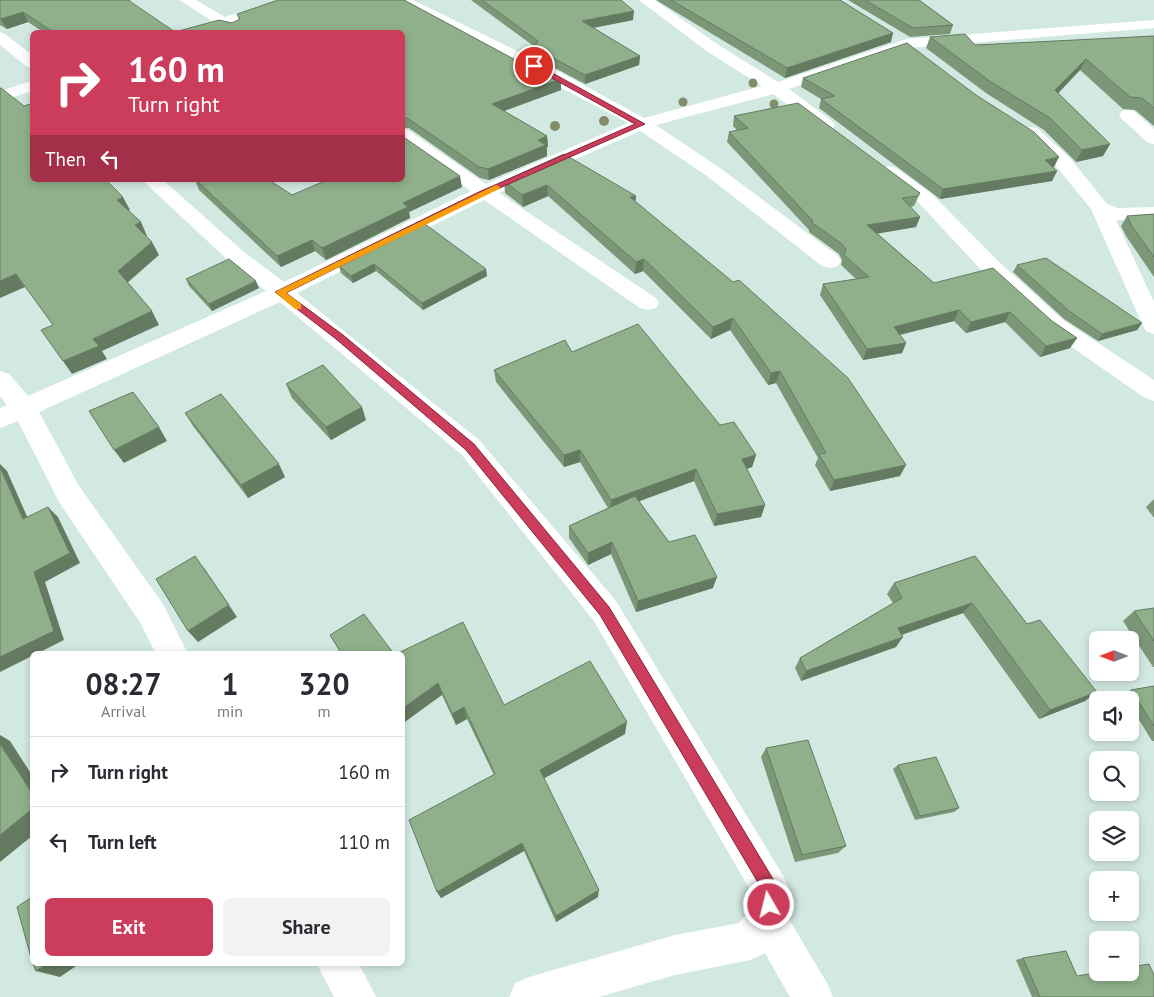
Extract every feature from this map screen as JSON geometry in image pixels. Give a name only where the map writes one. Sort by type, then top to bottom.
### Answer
[{"type":"street","points":[[186,0],[238,30]]},
{"type":"street","points":[[200,30],[291,0]]},
{"type":"street","points":[[402,0],[550,74],[641,124],[721,178],[830,262]]},
{"type":"street","points":[[646,0],[714,49],[776,88],[838,134]]},
{"type":"street","points":[[12,413],[280,292],[484,193],[641,124],[776,88],[899,39],[1154,24]]},
{"type":"street","points":[[0,36],[30,61]]},
{"type":"street","points":[[899,39],[930,61]]},
{"type":"street","points":[[0,96],[30,87]]},
{"type":"street","points":[[1128,116],[1154,139]]},
{"type":"street","points":[[1015,120],[1037,136],[1063,162],[1100,208],[1154,326]]},
{"type":"street","points":[[405,136],[484,193],[584,256],[648,303]]},
{"type":"street","points":[[878,163],[925,198],[990,266],[1055,325],[1154,392]]},
{"type":"street","points":[[154,182],[280,292],[339,337],[470,447],[605,611],[771,890],[767,920],[750,940],[675,955],[528,997]]},
{"type":"street","points":[[1100,208],[1116,214],[1154,213]]},
{"type":"street","points":[[0,380],[12,413],[152,614],[170,651]]},
{"type":"street","points":[[767,920],[813,997]]},
{"type":"street","points":[[338,966],[356,997]]},
{"type":"building","points":[[0,0],[128,0],[172,30],[50,30],[23,12],[0,18]]},
{"type":"building","points":[[278,0],[404,0],[523,64],[525,60],[561,79],[492,104],[547,136],[538,140],[546,145],[488,169],[479,167],[405,118],[405,30],[182,30],[219,20],[232,23],[240,19],[237,14]]},
{"type":"building","points":[[482,0],[621,0],[634,11],[582,21],[640,56],[585,75],[534,48],[538,41]]},
{"type":"building","points":[[671,0],[840,0],[893,33],[787,68]]},
{"type":"building","points":[[865,0],[919,0],[953,25],[913,28]]},
{"type":"building","points":[[965,34],[975,45],[1154,36],[1154,108],[1142,98],[1130,97],[1086,59],[1055,90],[1110,144],[1082,150],[1050,118],[991,82],[930,37]]},
{"type":"building","points":[[907,43],[976,95],[1034,132],[1059,157],[1045,160],[1057,171],[943,189],[821,99],[835,96],[803,78]]},
{"type":"building","points":[[1,88],[24,106],[30,104],[30,182],[108,182],[123,197],[117,200],[141,222],[135,225],[152,242],[118,271],[152,311],[93,339],[99,346],[63,361],[41,330],[53,325],[16,274],[0,281]]},
{"type":"building","points":[[798,103],[920,193],[918,196],[902,198],[920,217],[867,225],[934,283],[993,268],[1052,321],[1077,338],[1046,346],[1010,312],[971,322],[959,310],[894,327],[906,343],[867,349],[823,284],[869,277],[844,255],[846,250],[842,244],[811,222],[813,221],[729,132],[748,128],[734,116]]},
{"type":"building","points":[[405,138],[460,176],[403,203],[408,207],[322,248],[312,240],[277,256],[198,182],[272,182],[292,195],[322,182],[405,182]]},
{"type":"building","points":[[564,154],[636,196],[630,197],[733,282],[739,280],[848,378],[906,465],[834,480],[819,454],[826,453],[780,371],[771,373],[733,318],[713,327],[644,259],[636,262],[547,185],[522,195],[504,181]]},
{"type":"building","points":[[1154,214],[1154,257],[1127,216]]},
{"type":"building","points":[[425,224],[486,269],[422,303],[374,264],[351,276],[339,266]]},
{"type":"building","points":[[1046,258],[1142,323],[1102,334],[1069,311],[1017,265]]},
{"type":"building","points":[[229,259],[256,281],[209,304],[186,279]]},
{"type":"building","points":[[638,324],[720,425],[734,422],[756,455],[742,459],[765,505],[717,514],[696,469],[611,500],[580,450],[564,455],[494,370],[565,340],[572,352]]},
{"type":"building","points":[[323,365],[362,407],[326,427],[286,384]]},
{"type":"building","points":[[133,392],[159,427],[114,450],[89,411]]},
{"type":"building","points":[[221,394],[279,464],[241,485],[185,413]]},
{"type":"building","points":[[0,467],[23,519],[48,507],[70,553],[34,572],[54,631],[0,657]]},
{"type":"building","points":[[635,496],[669,542],[695,535],[717,577],[638,601],[612,542],[588,553],[569,526]]},
{"type":"building","points":[[195,556],[229,605],[188,631],[156,579]]},
{"type":"building","points":[[975,556],[1027,624],[1040,620],[1096,691],[1089,691],[1089,695],[1050,710],[972,603],[898,628],[903,637],[806,671],[800,658],[902,598],[894,583]]},
{"type":"building","points":[[1154,608],[1154,641],[1134,611]]},
{"type":"building","points":[[364,614],[392,651],[340,651],[330,635]]},
{"type":"building","points":[[463,622],[504,705],[590,661],[627,722],[540,770],[599,890],[556,916],[522,843],[437,892],[409,820],[495,774],[464,707],[452,714],[438,683],[405,707],[405,651],[402,651]]},
{"type":"building","points":[[1154,686],[1154,726],[1139,703],[1139,691],[1131,690]]},
{"type":"building","points":[[808,740],[846,846],[802,855],[766,748]]},
{"type":"building","points":[[0,744],[30,790],[30,811],[0,835]]},
{"type":"building","points":[[936,757],[959,808],[920,816],[898,765]]},
{"type":"building","points":[[30,898],[30,954],[17,907]]},
{"type":"building","points":[[1066,951],[1077,976],[1089,974],[1089,981],[1139,981],[1139,966],[1149,964],[1154,975],[1154,997],[1040,997],[1023,958]]},
{"type":"building","points":[[34,966],[44,966],[36,971]]},
{"type":"slow traffic","points":[[298,306],[280,292],[496,187]]},
{"type":"route","points":[[534,66],[641,124],[484,193],[280,292],[339,337],[470,447],[605,611],[771,890],[769,905]]}]
